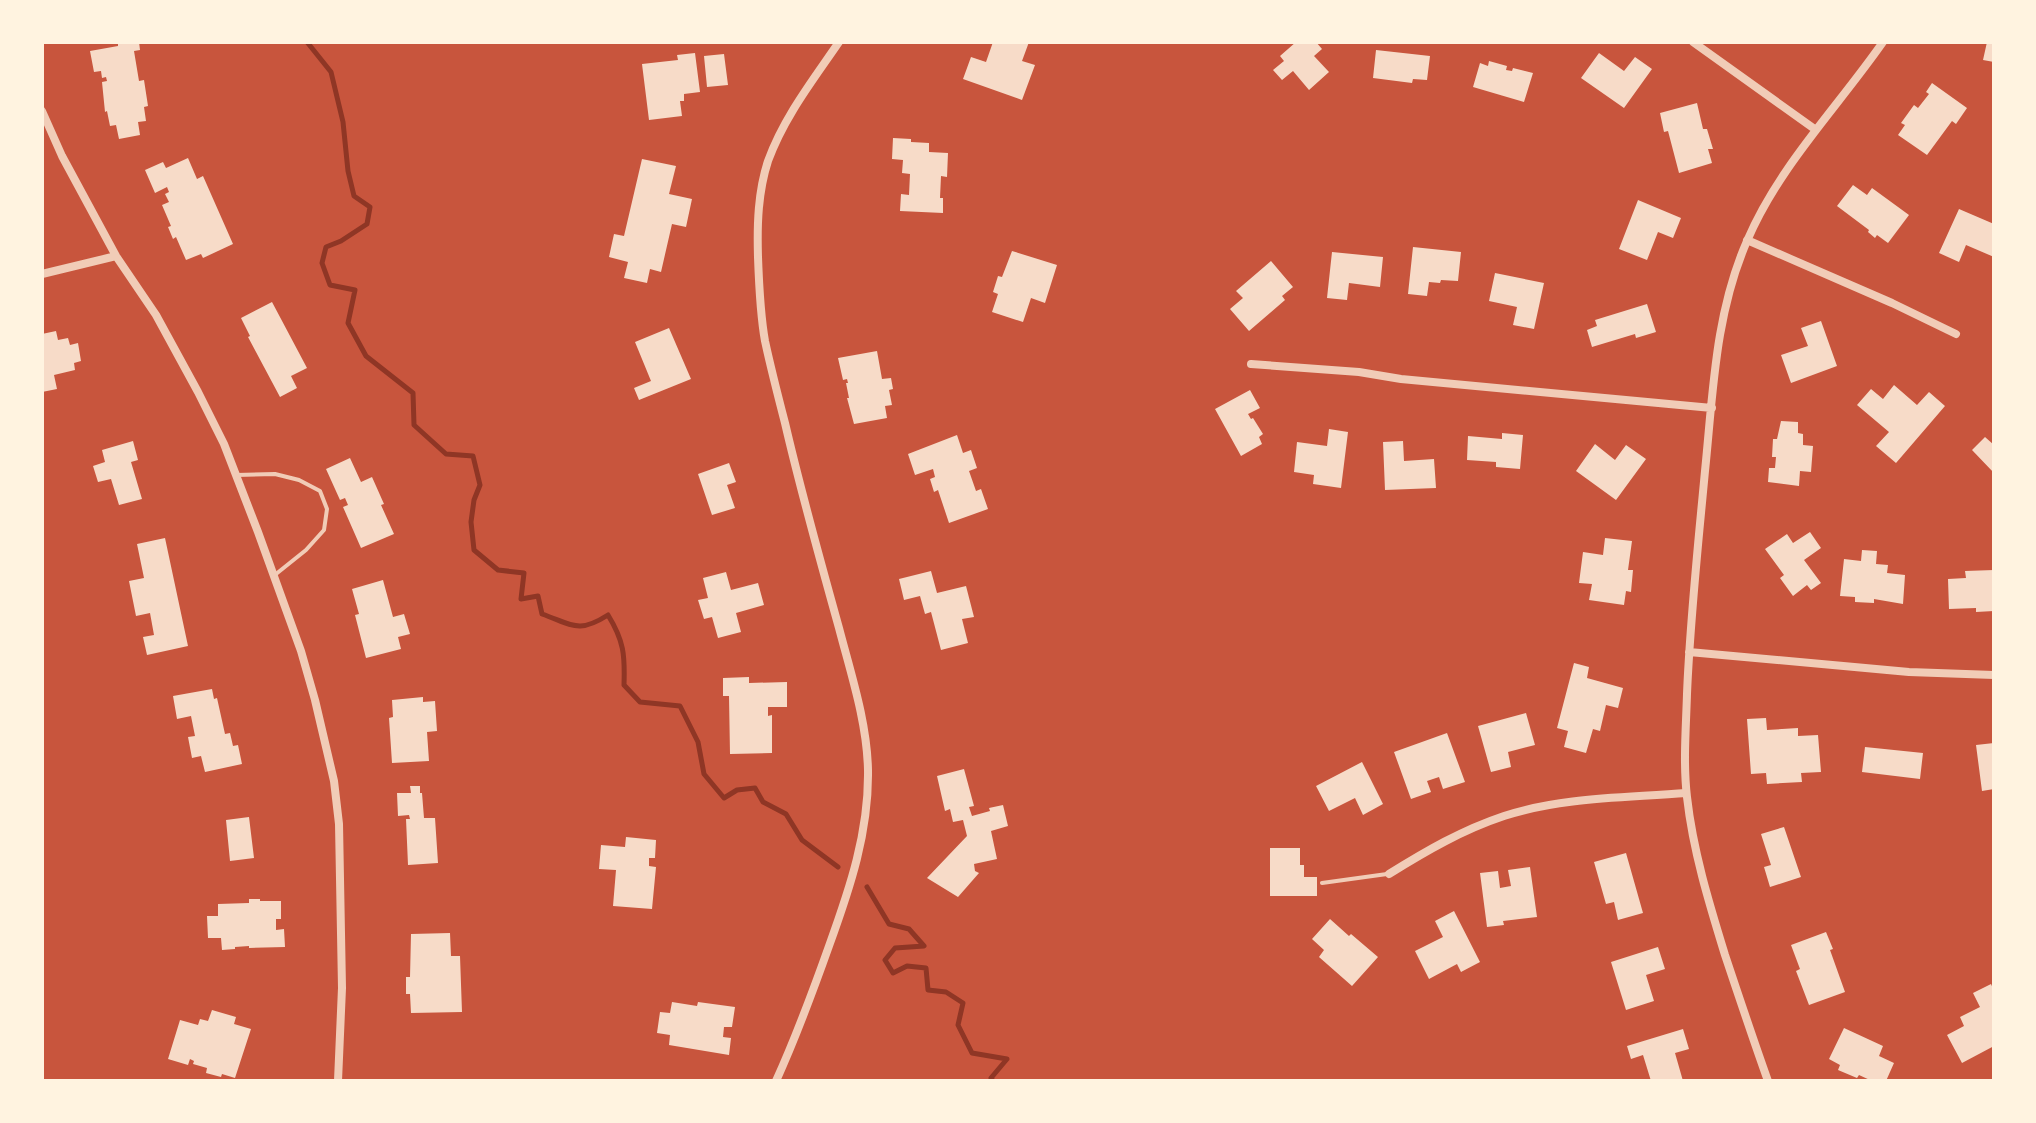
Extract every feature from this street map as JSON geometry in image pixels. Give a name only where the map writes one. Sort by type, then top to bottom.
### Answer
[{"type":"street","points":[[776,1081],[799,1030],[847,897],[863,836],[868,799],[868,766],[852,679],[797,475],[765,339],[757,239],[760,193],[768,161],[796,104],[839,42]]},
{"type":"street","points":[[1693,42],[1816,130]]},
{"type":"street","points":[[1768,1081],[1712,914],[1693,838],[1686,793],[1690,618],[1716,359],[1731,281],[1767,200],[1787,167],[1883,42]]},
{"type":"street","points":[[42,111],[62,156],[116,256],[156,315],[224,444],[308,675],[334,781],[340,837],[342,988],[338,1081]]},
{"type":"street","points":[[1747,240],[1956,334]]},
{"type":"street","points":[[42,274],[116,256]]},
{"type":"street","points":[[1251,364],[1712,408]]},
{"type":"street","points":[[1689,652],[1909,672],[1994,675]]},
{"type":"street","points":[[1389,874],[1431,848],[1506,816],[1592,800],[1686,793]]},
{"type":"lane","points":[[236,475],[275,474],[299,480],[320,491],[327,509],[324,530],[306,550],[274,576]]},
{"type":"lane","points":[[1322,883],[1389,874]]},
{"type":"building","points":[[118,42],[139,42],[140,50],[134,51],[139,81],[144,80],[148,106],[144,107],[146,121],[138,122],[140,135],[119,139],[116,125],[110,126],[105,112],[102,82],[107,81],[106,77],[102,78],[101,71],[94,72],[90,51],[118,46]]},
{"type":"building","points":[[993,42],[1029,42],[1022,61],[1035,65],[1022,100],[963,79],[971,57],[986,62]]},
{"type":"building","points":[[1296,42],[1316,42],[1322,49],[1314,56],[1329,72],[1309,90],[1293,71],[1282,80],[1273,70],[1284,61],[1280,56]]},
{"type":"building","points":[[1987,42],[1994,42],[1994,62],[1983,60]]},
{"type":"building","points":[[1376,50],[1430,56],[1427,80],[1413,79],[1412,83],[1373,78]]},
{"type":"building","points":[[695,53],[700,92],[684,94],[684,101],[680,101],[682,116],[649,120],[642,64],[678,60],[677,55]]},
{"type":"building","points":[[1599,53],[1624,71],[1635,57],[1652,69],[1624,108],[1581,78]]},
{"type":"building","points":[[724,54],[728,85],[707,87],[704,56]]},
{"type":"building","points":[[1489,61],[1507,66],[1506,70],[1512,71],[1513,68],[1533,73],[1524,102],[1473,87],[1480,63],[1488,66]]},
{"type":"building","points":[[1932,83],[1967,108],[1956,124],[1952,121],[1927,155],[1898,135],[1905,125],[1901,123],[1914,105],[1918,108],[1929,94],[1926,92]]},
{"type":"building","points":[[1697,103],[1703,129],[1707,129],[1713,149],[1708,149],[1712,163],[1679,173],[1660,113]]},
{"type":"building","points":[[893,138],[929,143],[929,152],[948,153],[947,177],[941,176],[943,213],[900,211],[901,194],[909,195],[910,174],[902,173],[903,160],[892,159]]},
{"type":"building","points":[[188,158],[197,179],[203,176],[233,244],[203,258],[201,254],[186,260],[176,237],[173,239],[162,205],[169,202],[165,194],[169,192],[167,187],[155,193],[145,170],[163,162],[166,168]]},
{"type":"building","points":[[642,159],[676,166],[669,194],[692,199],[686,227],[672,224],[661,272],[650,269],[647,283],[624,278],[628,262],[609,257],[614,234],[624,236]]},
{"type":"building","points":[[1853,185],[1867,195],[1872,188],[1909,215],[1888,243],[1877,235],[1875,238],[1837,206]]},
{"type":"building","points":[[1638,200],[1681,218],[1673,238],[1658,232],[1647,260],[1619,249]]},
{"type":"building","points":[[1959,209],[1994,224],[1994,257],[1966,245],[1959,262],[1939,253]]},
{"type":"building","points":[[1413,247],[1461,252],[1458,281],[1429,282],[1427,296],[1408,294]]},
{"type":"building","points":[[1012,251],[1057,265],[1045,303],[1031,298],[1023,322],[992,312],[998,294],[993,292],[998,276],[1002,277]]},
{"type":"building","points":[[1332,252],[1383,257],[1380,287],[1349,283],[1347,300],[1327,298]]},
{"type":"building","points":[[1271,261],[1293,287],[1282,296],[1285,300],[1249,331],[1230,309],[1243,298],[1236,291]]},
{"type":"building","points":[[1495,273],[1544,283],[1534,329],[1513,325],[1517,307],[1489,301]]},
{"type":"building","points":[[272,302],[307,368],[291,376],[297,388],[280,397],[241,318]]},
{"type":"building","points":[[1647,304],[1656,332],[1636,338],[1635,334],[1592,347],[1587,330],[1597,326],[1595,320]]},
{"type":"building","points":[[1821,321],[1837,366],[1791,383],[1781,355],[1808,346],[1801,328]]},
{"type":"building","points":[[669,328],[691,379],[639,400],[634,388],[651,381],[635,342]]},
{"type":"building","points":[[56,331],[58,340],[68,338],[70,345],[78,343],[81,361],[74,363],[75,370],[54,375],[57,389],[42,392],[42,334]]},
{"type":"building","points":[[877,351],[882,379],[891,378],[893,389],[889,390],[892,405],[885,406],[887,418],[854,424],[847,398],[848,383],[847,379],[843,380],[838,358]]},
{"type":"building","points":[[1894,385],[1917,405],[1929,392],[1945,406],[1896,463],[1876,446],[1889,432],[1857,405],[1871,389],[1883,399]]},
{"type":"building","points":[[1250,390],[1260,408],[1248,414],[1263,434],[1259,437],[1262,444],[1241,456],[1215,409]]},
{"type":"building","points":[[1781,421],[1798,422],[1803,445],[1813,446],[1811,472],[1800,471],[1799,486],[1768,482],[1769,468],[1775,468],[1773,439],[1777,439]]},
{"type":"building","points":[[1329,429],[1348,432],[1341,488],[1313,484],[1314,475],[1294,472],[1297,442],[1327,446]]},
{"type":"building","points":[[1502,433],[1523,435],[1520,469],[1496,467],[1496,462],[1467,460],[1468,436],[1502,439]]},
{"type":"building","points":[[957,435],[963,453],[971,450],[977,468],[969,471],[976,491],[981,489],[988,509],[949,523],[938,490],[934,492],[930,479],[935,477],[933,469],[915,475],[908,454]]},
{"type":"building","points":[[1985,437],[1994,445],[1994,473],[1972,450]]},
{"type":"building","points":[[133,441],[138,460],[131,462],[142,499],[119,505],[111,479],[98,482],[93,466],[105,462],[102,450]]},
{"type":"building","points":[[1403,441],[1404,461],[1434,459],[1436,488],[1385,490],[1383,442]]},
{"type":"building","points":[[1595,444],[1615,460],[1626,445],[1646,459],[1616,500],[1576,471]]},
{"type":"building","points":[[350,458],[361,482],[372,477],[394,534],[361,548],[343,507],[348,505],[345,498],[340,500],[326,469]]},
{"type":"building","points":[[729,463],[736,482],[727,485],[735,508],[712,515],[698,474]]},
{"type":"building","points":[[1810,532],[1821,548],[1804,560],[1821,583],[1811,590],[1807,585],[1793,596],[1780,578],[1784,575],[1765,549],[1787,534],[1793,543]]},
{"type":"building","points":[[165,538],[188,646],[147,655],[143,637],[154,635],[150,613],[136,616],[129,581],[144,578],[137,544]]},
{"type":"building","points":[[1605,538],[1632,541],[1628,570],[1633,570],[1631,592],[1626,591],[1624,605],[1589,600],[1592,584],[1579,583],[1583,552],[1603,555]]},
{"type":"building","points":[[1862,550],[1877,551],[1876,564],[1888,565],[1887,573],[1905,575],[1903,604],[1874,599],[1874,603],[1855,602],[1855,597],[1840,596],[1844,559],[1861,561]]},
{"type":"building","points":[[1994,570],[1994,611],[1949,609],[1948,579],[1966,578],[1965,571]]},
{"type":"building","points":[[931,571],[937,593],[966,586],[974,617],[962,619],[968,643],[941,650],[931,612],[925,614],[920,596],[904,600],[899,579]]},
{"type":"building","points":[[726,572],[731,590],[758,583],[764,605],[736,613],[741,632],[718,638],[712,617],[704,619],[698,600],[708,598],[703,578]]},
{"type":"building","points":[[383,580],[393,617],[404,614],[410,634],[398,637],[401,649],[366,658],[352,589]]},
{"type":"building","points":[[1574,663],[1589,667],[1587,678],[1623,688],[1618,708],[1606,705],[1600,731],[1593,729],[1586,753],[1564,747],[1568,731],[1557,728]]},
{"type":"building","points":[[749,677],[749,683],[787,682],[787,707],[768,707],[768,716],[772,715],[772,753],[730,754],[729,696],[723,696],[723,678]]},
{"type":"building","points":[[212,689],[225,734],[230,733],[233,746],[238,745],[242,764],[205,772],[201,756],[192,758],[188,737],[195,736],[191,716],[177,719],[173,696]]},
{"type":"building","points":[[423,697],[423,702],[435,701],[437,731],[427,732],[429,761],[392,763],[389,718],[393,717],[392,700]]},
{"type":"building","points":[[1526,713],[1535,745],[1508,752],[1511,767],[1491,772],[1478,726]]},
{"type":"building","points":[[1766,718],[1767,730],[1798,728],[1798,736],[1818,735],[1821,772],[1801,773],[1802,782],[1767,784],[1766,773],[1751,774],[1747,719]]},
{"type":"building","points":[[1447,733],[1465,782],[1443,789],[1439,777],[1427,781],[1431,792],[1411,799],[1394,752]]},
{"type":"building","points":[[1994,743],[1994,789],[1982,791],[1976,745]]},
{"type":"building","points":[[1865,747],[1923,753],[1920,779],[1862,772]]},
{"type":"building","points":[[1362,762],[1383,804],[1363,815],[1355,798],[1329,811],[1316,786]]},
{"type":"building","points":[[964,769],[974,806],[969,807],[972,816],[1003,805],[1008,826],[991,831],[997,859],[974,864],[975,871],[979,873],[958,897],[927,878],[967,836],[963,820],[953,822],[950,809],[945,811],[937,776]]},
{"type":"building","points":[[410,786],[420,786],[424,818],[435,818],[438,863],[408,865],[406,819],[410,819],[409,815],[398,816],[397,793],[411,793]]},
{"type":"building","points":[[249,817],[254,858],[230,861],[226,820]]},
{"type":"building","points":[[1784,827],[1801,877],[1770,887],[1764,867],[1771,865],[1761,834]]},
{"type":"building","points":[[626,837],[656,840],[655,858],[649,858],[649,866],[656,867],[652,909],[613,906],[616,870],[599,869],[601,845],[625,847]]},
{"type":"building","points":[[1270,848],[1300,848],[1304,877],[1317,877],[1317,896],[1270,896]]},
{"type":"building","points":[[1626,853],[1643,913],[1618,920],[1614,902],[1606,904],[1594,862]]},
{"type":"building","points":[[1530,867],[1537,917],[1503,921],[1504,925],[1487,927],[1480,873],[1498,871],[1500,888],[1511,886],[1508,870]]},
{"type":"building","points":[[249,899],[281,901],[281,919],[276,919],[276,930],[284,929],[285,947],[249,946],[222,950],[221,938],[208,938],[207,916],[218,916],[218,904],[249,903]]},
{"type":"building","points":[[1454,911],[1480,962],[1461,972],[1457,964],[1429,979],[1415,951],[1443,937],[1435,921]]},
{"type":"building","points":[[1330,919],[1378,957],[1352,986],[1319,957],[1324,950],[1312,939]]},
{"type":"building","points":[[1826,932],[1845,992],[1809,1005],[1796,971],[1800,969],[1791,945]]},
{"type":"building","points":[[450,933],[451,956],[460,956],[462,1012],[411,1013],[406,977],[410,977],[411,934]]},
{"type":"building","points":[[1658,947],[1665,969],[1646,975],[1654,1001],[1626,1010],[1611,962]]},
{"type":"building","points":[[1991,984],[1994,991],[1994,1046],[1962,1063],[1947,1035],[1964,1026],[1960,1017],[1980,1007],[1973,993]]},
{"type":"building","points":[[672,1002],[735,1007],[732,1027],[724,1027],[723,1037],[731,1038],[729,1055],[669,1045],[670,1035],[657,1033],[660,1012],[670,1013]]},
{"type":"building","points":[[212,1010],[236,1017],[234,1024],[251,1029],[235,1078],[206,1073],[207,1068],[193,1064],[194,1061],[190,1059],[188,1065],[168,1059],[180,1020],[198,1025],[200,1019],[208,1021]]},
{"type":"building","points":[[1844,1028],[1883,1046],[1879,1056],[1894,1063],[1886,1081],[1872,1081],[1859,1075],[1857,1078],[1838,1070],[1840,1065],[1829,1059]]},
{"type":"building","points":[[1683,1029],[1689,1049],[1675,1053],[1683,1081],[1651,1081],[1643,1055],[1631,1059],[1627,1046]]},
{"type":"waterway","points":[[307,42],[331,72],[343,122],[354,196],[370,207],[367,224],[326,247],[322,263],[330,285],[355,290],[348,323],[366,356],[413,393],[414,425],[446,454],[473,456],[480,485],[471,522],[474,550],[498,570],[524,573],[521,599],[538,596],[542,614],[575,626],[589,624],[608,615],[622,648],[624,685],[640,702],[680,706],[698,742],[704,774],[724,798],[737,790],[755,788],[763,802],[786,814],[802,840],[838,867]]},
{"type":"waterway","points":[[867,887],[889,924],[909,929],[924,946],[895,948],[885,960],[893,973],[907,966],[926,968],[928,990],[946,992],[963,1003],[958,1025],[972,1053],[1007,1059],[991,1078],[993,1081]]}]
